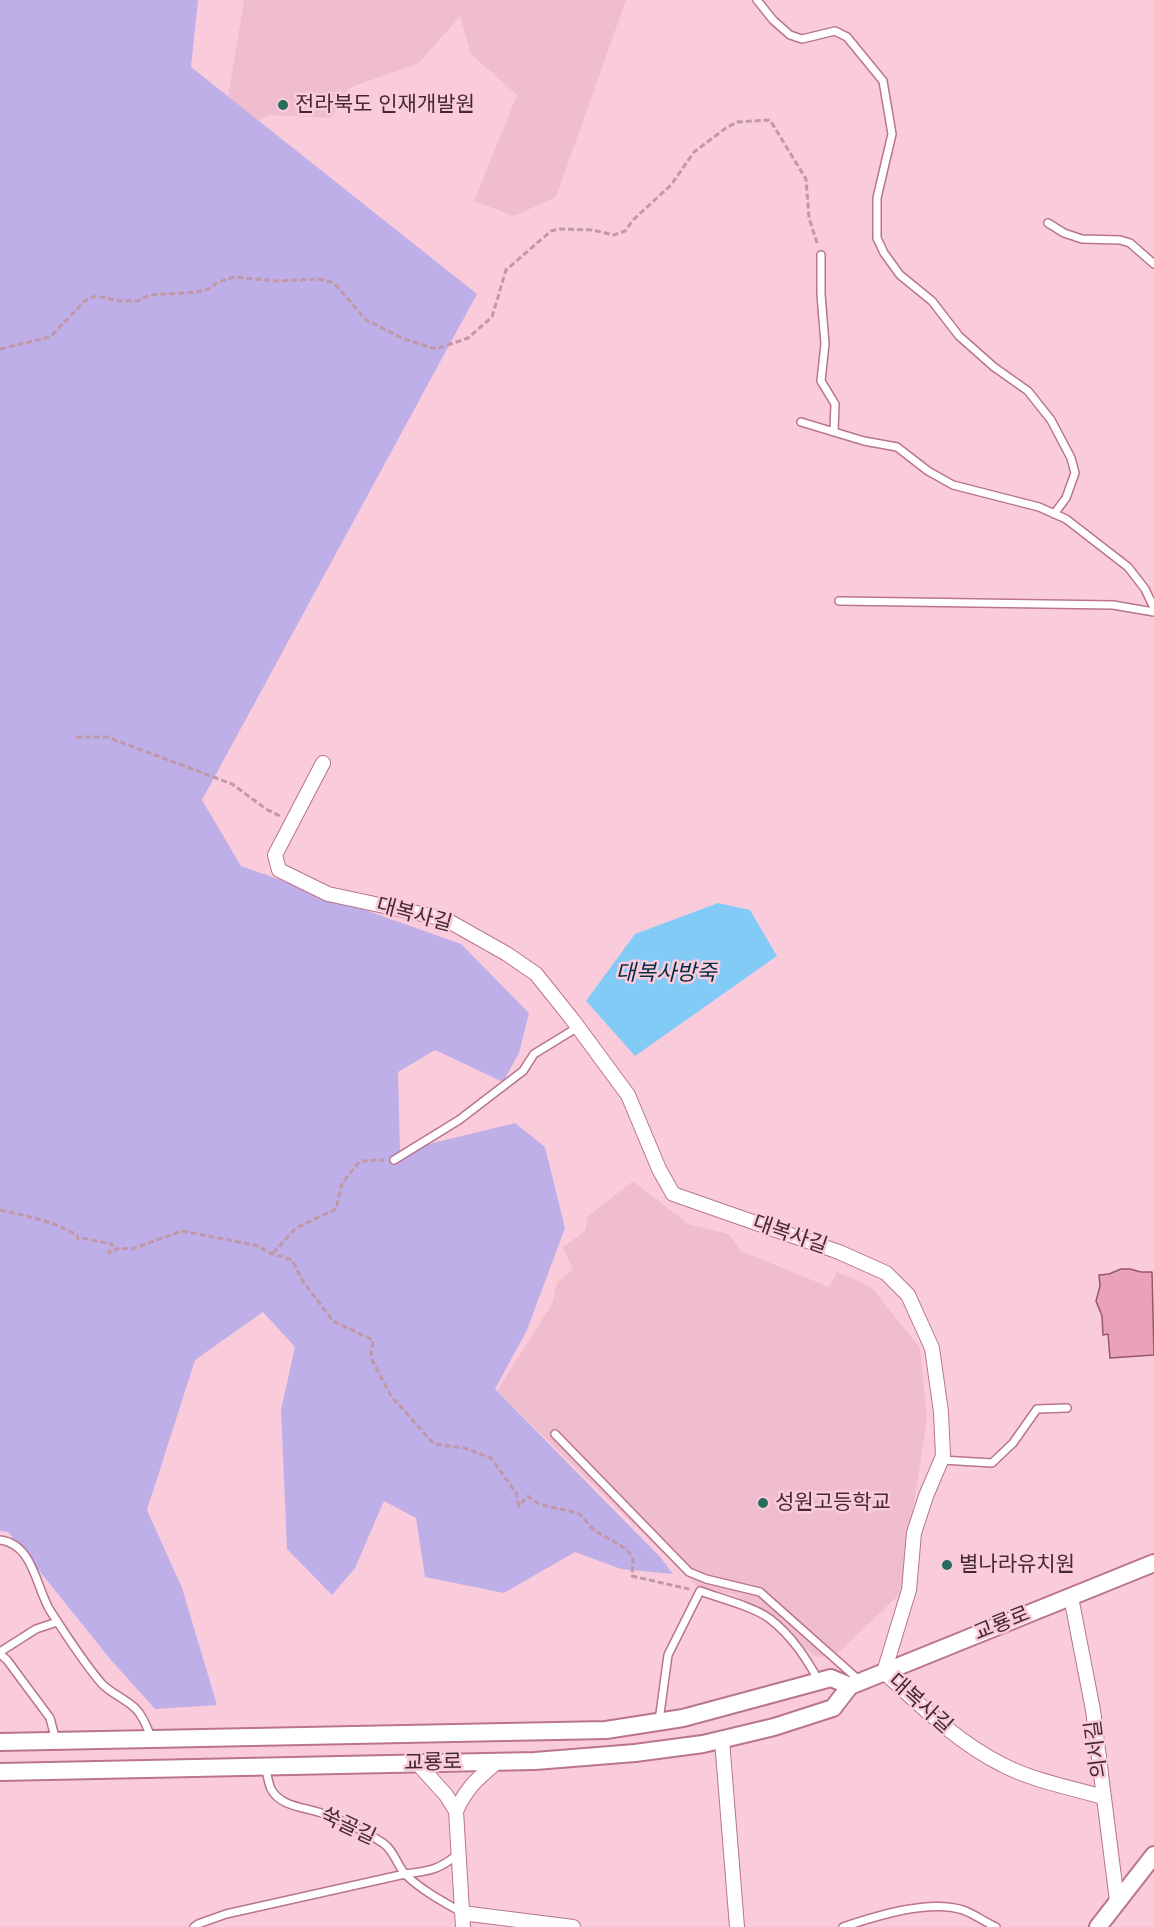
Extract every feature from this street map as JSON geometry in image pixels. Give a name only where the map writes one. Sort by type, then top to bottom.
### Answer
[{"type":"street","name":"대복사길","points":[[323,763],[275,855],[279,870],[328,894],[445,919],[507,954],[536,974],[628,1095],[659,1169],[673,1194],[839,1252],[886,1273],[908,1295],[932,1348],[941,1412],[943,1456],[926,1496],[914,1533],[909,1590],[884,1672],[955,1736],[1003,1766],[1103,1797]]},
{"type":"street","name":"교룡로","points":[[0,1772],[497,1762],[635,1753],[722,1740],[833,1708],[855,1684],[1154,1563]]},
{"type":"street","name":"의서길","points":[[1071,1597],[1093,1710],[1117,1901]]},
{"type":"street","name":"교룡로","points":[[0,1742],[606,1730],[718,1710],[831,1678],[855,1684]]},
{"type":"street","points":[[722,1740],[738,1927]]},
{"type":"street","points":[[456,1811],[464,1793],[475,1780],[497,1762]]},
{"type":"street","points":[[418,1764],[447,1795],[456,1811],[462,1920]]},
{"type":"street","points":[[1098,1927],[1154,1856]]},
{"type":"street","name":"쑥골길","points":[[462,1920],[573,1927]]},
{"type":"lane","points":[[757,0],[772,20],[790,36],[802,39],[835,31],[847,37],[884,81],[892,134],[877,198],[877,238],[884,253],[900,275],[932,301],[958,336],[1028,392],[1051,420],[1071,458],[1075,473],[1066,498],[1054,514]]},
{"type":"lane","points":[[1048,223],[1064,233],[1082,239],[1120,240],[1130,243],[1154,264]]},
{"type":"lane","points":[[821,255],[825,344],[821,381],[835,404],[834,432]]},
{"type":"lane","points":[[801,422],[864,441],[897,447],[928,471],[953,486],[1010,498],[1040,507],[1066,519],[1128,567],[1145,589],[1154,610],[1113,606],[839,601]]},
{"type":"lane","points":[[394,1160],[459,1120],[524,1071],[534,1054],[578,1027]]},
{"type":"lane","points":[[942,1460],[993,1463],[1013,1443],[1037,1409],[1067,1408]]},
{"type":"lane","points":[[555,1434],[689,1572],[705,1579],[760,1592],[855,1684]]},
{"type":"lane","points":[[0,1540],[22,1551],[38,1580],[48,1609],[103,1685],[141,1715],[152,1739]]},
{"type":"lane","points":[[659,1721],[668,1654],[700,1591],[769,1617],[802,1650],[819,1681]]},
{"type":"lane","points":[[56,1741],[50,1718],[0,1653],[36,1629],[57,1622]]},
{"type":"lane","name":"쑥골길","points":[[265,1766],[272,1790],[280,1799],[291,1805],[323,1813],[344,1822],[384,1844],[405,1874],[462,1920]]},
{"type":"lane","points":[[194,1927],[226,1914],[405,1874],[434,1870],[459,1854]]},
{"type":"lane","points":[[843,1927],[876,1917],[940,1906],[963,1910],[996,1927]]},
{"type":"path","points":[[0,349],[50,337],[86,300],[96,296],[137,302],[150,295],[204,290],[212,288],[216,283],[234,278],[277,281],[319,279],[334,283],[366,320],[404,339],[436,349],[468,338],[492,316],[506,270],[551,231],[559,229],[593,230],[614,235],[625,231],[633,220],[671,185],[694,152],[737,122],[770,120],[791,152],[806,179],[809,218],[821,255]]},
{"type":"path","points":[[76,737],[107,737],[232,784],[266,809],[292,822]]},
{"type":"path","points":[[273,1253],[296,1228],[336,1209],[342,1183],[360,1161],[394,1160]]},
{"type":"path","points":[[0,1210],[41,1219],[63,1227],[77,1235],[78,1239],[112,1244],[109,1253],[119,1248],[132,1249],[182,1231],[259,1246],[263,1250],[292,1260],[304,1283],[333,1321],[373,1340],[371,1359],[391,1396],[434,1444],[464,1448],[491,1458],[516,1493],[519,1506],[528,1496],[536,1504],[561,1508],[583,1516],[591,1527],[624,1547],[633,1557],[632,1576],[700,1591]]},
{"type":"shaded area","points":[[0,0],[198,0],[191,67],[477,294],[202,800],[241,866],[461,944],[529,1013],[519,1053],[503,1082],[435,1050],[398,1072],[400,1151],[515,1123],[545,1147],[565,1228],[527,1330],[495,1389],[661,1558],[673,1574],[621,1569],[575,1552],[504,1593],[425,1577],[416,1518],[384,1501],[355,1568],[332,1595],[287,1549],[281,1410],[295,1347],[263,1312],[195,1360],[147,1510],[182,1588],[217,1705],[155,1709],[111,1660],[8,1532],[0,1531]]},
{"type":"shaded area","name":"전라북도 인재개발원","points":[[244,0],[626,0],[556,197],[514,216],[474,201],[517,95],[471,54],[460,16],[419,63],[349,88],[331,118],[269,115],[221,140]]},
{"type":"shaded area","name":"성원고등학교","points":[[633,1181],[688,1224],[729,1234],[741,1251],[829,1287],[837,1272],[871,1287],[920,1348],[927,1419],[900,1594],[839,1652],[818,1658],[733,1594],[699,1588],[497,1391],[552,1304],[557,1282],[573,1270],[563,1247],[585,1231],[588,1216]]},
{"type":"water","name":"대복사방죽","points":[[718,903],[750,910],[777,956],[635,1056],[586,1001],[635,934]]},
{"type":"building","points":[[1121,1269],[1152,1272],[1154,1355],[1110,1358],[1108,1334],[1103,1335],[1102,1316],[1096,1301],[1100,1286],[1099,1275]]},
{"type":"place","name":"전라북도 인재개발원","points":[[283,105]]},
{"type":"place","name":"성원고등학교","points":[[763,1503]]},
{"type":"place","name":"별나라유치원","points":[[947,1565]]}]
